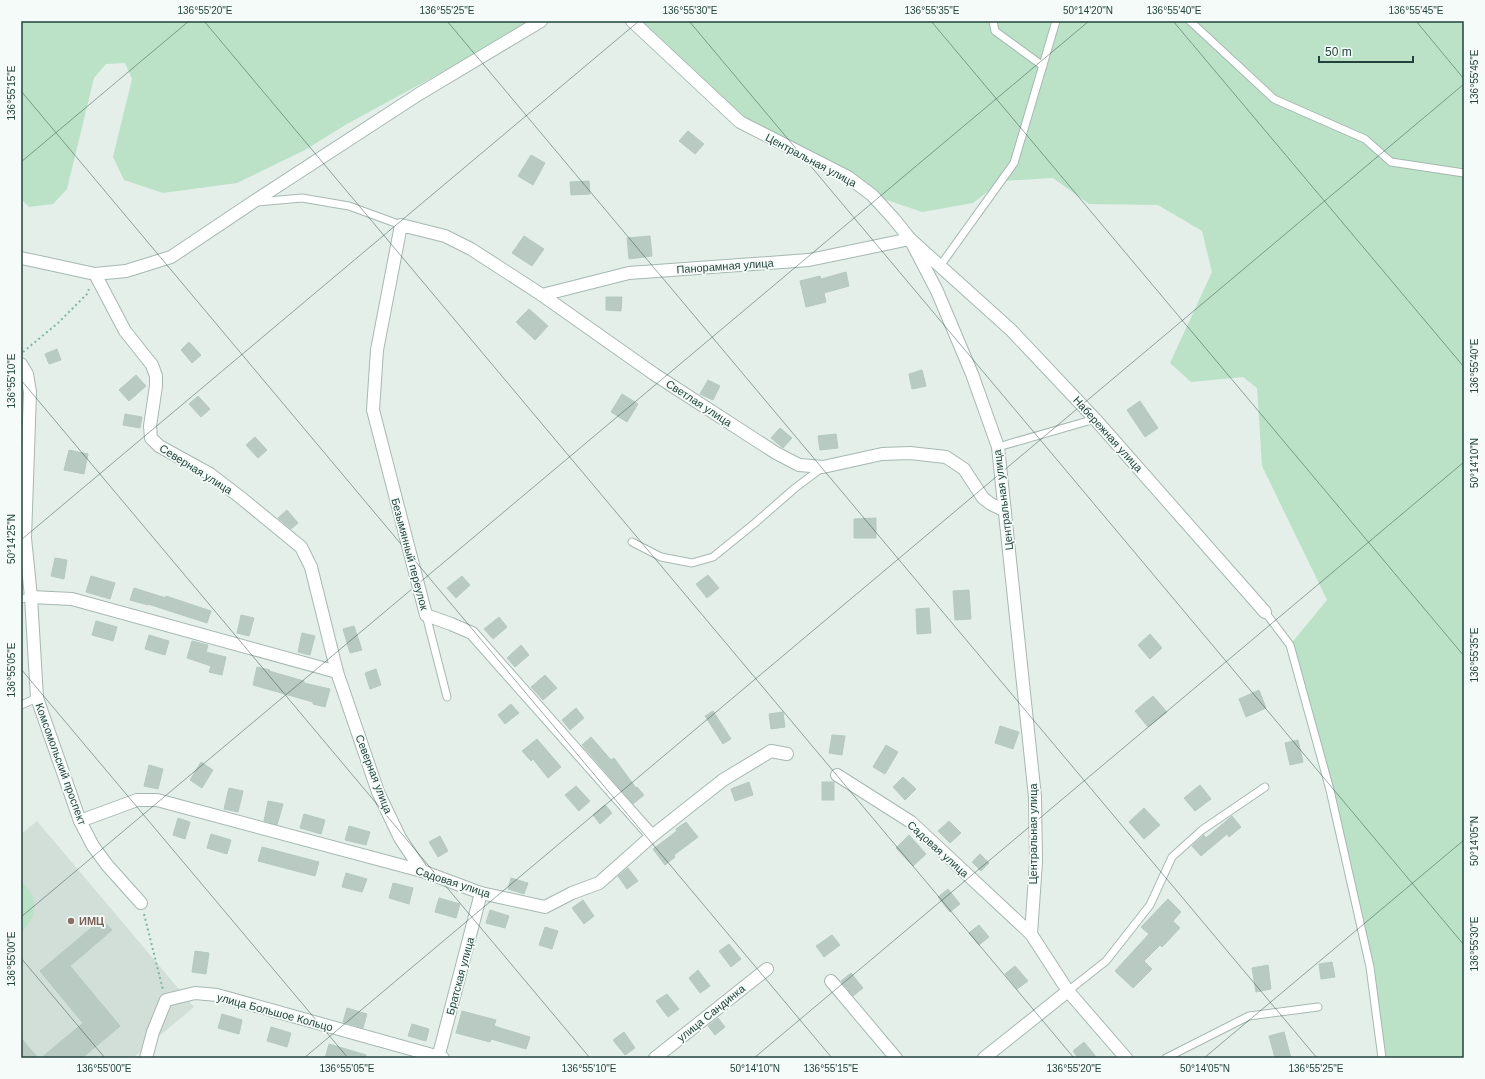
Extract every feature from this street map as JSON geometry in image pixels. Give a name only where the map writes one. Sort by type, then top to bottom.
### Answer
[{"type":"street","points":[[21,258],[95,274],[126,271],[171,257],[419,94],[541,21]]},
{"type":"street","name":"Центральная улица","points":[[632,21],[740,122],[848,177],[872,195],[910,239],[937,291],[966,360],[998,447],[1035,797],[1036,862],[1031,934]]},
{"type":"street","name":"Светлая улица","points":[[401,225],[445,236],[471,249],[542,295],[654,374],[776,453],[799,465],[823,467],[882,454],[910,453],[946,457],[964,469],[983,498],[1005,511]]},
{"type":"street","name":"Безымянный переулок","points":[[401,225],[377,350],[372,410],[426,615],[472,633],[652,836]]},
{"type":"street","name":"Набережная улица","points":[[910,239],[1011,330],[1095,419],[1265,612]]},
{"type":"street","name":"Панорамная улица","points":[[542,295],[629,273],[809,260],[910,239]]},
{"type":"street","name":"Северная улица","points":[[95,274],[125,331],[152,365],[156,376],[150,426],[151,438],[159,446],[210,474],[222,483],[301,547],[312,567],[337,672],[378,792],[400,838],[422,871]]},
{"type":"street","name":"Комсомольский проспект","points":[[21,364],[28,374],[30,392],[23,539],[26,598],[37,698],[80,820],[93,846],[141,903]]},
{"type":"street","points":[[26,598],[72,599],[337,672]]},
{"type":"street","name":"Садовая улица","points":[[80,820],[137,800],[157,800],[422,871],[481,893],[545,907],[599,883],[652,836],[723,780],[771,751],[787,754]]},
{"type":"street","name":"Садовая улица","points":[[837,775],[911,822],[1031,934]]},
{"type":"street","name":"Братская улица","points":[[440,1058],[481,893]]},
{"type":"street","points":[[1031,934],[1068,992],[1126,1058]]},
{"type":"street","name":"улица Сандинка","points":[[655,1058],[767,968]]},
{"type":"street","points":[[831,981],[896,1058]]},
{"type":"street","points":[[984,1058],[1068,992]]},
{"type":"street","name":"улица Большое Кольцо","points":[[166,1000],[195,993],[217,996],[440,1058]]},
{"type":"street","points":[[146,1058],[153,1032],[166,1000]]},
{"type":"lane","points":[[993,21],[995,31],[1043,66]]},
{"type":"lane","points":[[940,266],[1014,163],[1056,21]]},
{"type":"lane","points":[[1190,21],[1274,99],[1365,139],[1391,162],[1464,173]]},
{"type":"lane","points":[[253,202],[302,198],[349,206],[401,225]]},
{"type":"lane","points":[[998,447],[1095,419]]},
{"type":"lane","points":[[632,542],[661,557],[692,563],[713,557],[795,488],[823,467]]},
{"type":"lane","name":"Набережная улица","points":[[1265,612],[1290,646],[1330,790],[1370,967],[1382,1058]]},
{"type":"lane","points":[[426,615],[446,697]]},
{"type":"lane","points":[[21,705],[37,698]]},
{"type":"lane","points":[[1068,992],[1106,961],[1150,905],[1172,857],[1202,830],[1265,787]]},
{"type":"lane","points":[[1166,1058],[1249,1016],[1318,1007]]},
{"type":"path","points":[[21,353],[58,323],[87,294],[95,274]]},
{"type":"path","points":[[141,903],[166,1000]]},
{"type":"shaded area","name":"ИМЦ","points":[[37,821],[194,1007],[133,1058],[21,1058],[21,834]]},
{"type":"green space","points":[[21,21],[536,21],[347,124],[305,150],[237,183],[163,193],[124,180],[113,157],[132,79],[125,63],[106,64],[94,78],[67,189],[53,204],[29,207],[21,199]]},
{"type":"green space","points":[[632,21],[1464,21],[1464,1058],[1382,1058],[1370,967],[1330,790],[1290,645],[1327,600],[1262,466],[1257,388],[1243,377],[1191,382],[1170,363],[1212,272],[1202,231],[1158,205],[1089,204],[1053,178],[1001,181],[973,203],[922,212],[872,195],[740,122]]},
{"type":"green space","points":[[21,882],[31,893],[34,900],[34,907],[31,920],[21,932]]},
{"type":"building","points":[[688,131],[704,144],[695,154],[679,141]]},
{"type":"building","points":[[531,155],[545,163],[533,185],[518,176]]},
{"type":"building","points":[[589,181],[590,194],[571,195],[570,182]]},
{"type":"building","points":[[524,236],[544,249],[532,266],[512,253]]},
{"type":"building","points":[[650,236],[652,256],[629,259],[627,238]]},
{"type":"building","points":[[846,272],[849,286],[824,293],[826,302],[806,307],[800,281],[820,276],[821,279]]},
{"type":"building","points":[[606,297],[622,297],[621,311],[606,310]]},
{"type":"building","points":[[529,309],[548,326],[535,340],[516,322]]},
{"type":"building","points":[[189,342],[201,355],[192,363],[181,350]]},
{"type":"building","points":[[57,349],[61,360],[49,364],[45,354]]},
{"type":"building","points":[[922,370],[926,386],[912,389],[909,374]]},
{"type":"building","points":[[136,375],[146,386],[129,401],[119,390]]},
{"type":"building","points":[[708,380],[720,386],[713,400],[700,394]]},
{"type":"building","points":[[622,394],[638,404],[627,422],[611,412]]},
{"type":"building","points":[[198,396],[210,409],[201,417],[189,404]]},
{"type":"building","points":[[1140,401],[1158,428],[1145,437],[1127,410]]},
{"type":"building","points":[[125,414],[142,417],[140,428],[123,425]]},
{"type":"building","points":[[780,428],[792,438],[783,448],[771,438]]},
{"type":"building","points":[[836,434],[838,448],[820,450],[818,436]]},
{"type":"building","points":[[255,437],[267,450],[258,458],[246,445]]},
{"type":"building","points":[[69,450],[88,454],[84,474],[64,470]]},
{"type":"building","points":[[287,510],[298,523],[291,529],[278,518]]},
{"type":"building","points":[[876,518],[876,538],[854,538],[854,519]]},
{"type":"building","points":[[55,558],[67,560],[64,579],[51,576]]},
{"type":"building","points":[[708,575],[719,588],[707,598],[696,584]]},
{"type":"building","points":[[91,576],[115,583],[110,599],[86,592]]},
{"type":"building","points":[[462,576],[470,585],[456,598],[447,588]]},
{"type":"building","points":[[134,588],[166,598],[166,596],[211,611],[207,623],[148,604],[130,600]]},
{"type":"building","points":[[969,590],[971,619],[955,620],[953,591]]},
{"type":"building","points":[[929,608],[931,633],[917,634],[916,609]]},
{"type":"building","points":[[241,615],[254,618],[249,636],[237,633]]},
{"type":"building","points":[[499,617],[507,627],[493,639],[484,629]]},
{"type":"building","points":[[96,621],[117,627],[113,641],[92,635]]},
{"type":"building","points":[[354,626],[362,650],[350,653],[343,629]]},
{"type":"building","points":[[302,633],[315,636],[310,655],[298,652]]},
{"type":"building","points":[[1150,634],[1162,648],[1150,659],[1138,645]]},
{"type":"building","points":[[149,635],[169,641],[165,655],[145,649]]},
{"type":"building","points":[[192,641],[208,645],[206,652],[226,657],[222,675],[209,672],[211,666],[187,658]]},
{"type":"building","points":[[521,645],[529,655],[515,667],[507,658]]},
{"type":"building","points":[[257,667],[304,681],[304,683],[330,689],[325,707],[313,704],[313,702],[253,685]]},
{"type":"building","points":[[376,669],[381,685],[370,689],[365,673]]},
{"type":"building","points":[[545,675],[557,688],[543,700],[531,687]]},
{"type":"building","points":[[1259,690],[1266,708],[1246,717],[1239,699]]},
{"type":"building","points":[[1153,696],[1167,712],[1148,727],[1135,711]]},
{"type":"building","points":[[511,704],[519,713],[505,724],[498,715]]},
{"type":"building","points":[[576,708],[584,718],[570,730],[562,720]]},
{"type":"building","points":[[713,711],[731,739],[723,744],[705,716]]},
{"type":"building","points":[[783,712],[785,727],[771,729],[769,714]]},
{"type":"building","points":[[1000,726],[1019,732],[1013,749],[995,743]]},
{"type":"building","points":[[832,735],[845,736],[842,755],[829,753]]},
{"type":"building","points":[[591,737],[611,760],[614,758],[636,788],[637,787],[644,795],[633,804],[582,745]]},
{"type":"building","points":[[537,739],[561,767],[548,778],[533,759],[531,761],[522,751]]},
{"type":"building","points":[[1298,740],[1303,762],[1290,765],[1285,743]]},
{"type":"building","points":[[886,745],[898,752],[885,774],[873,767]]},
{"type":"building","points":[[201,762],[213,770],[202,788],[190,780]]},
{"type":"building","points":[[149,765],[163,769],[158,789],[144,786]]},
{"type":"building","points":[[903,777],[916,789],[905,800],[893,787]]},
{"type":"building","points":[[749,782],[753,795],[735,801],[731,789]]},
{"type":"building","points":[[822,782],[834,782],[834,800],[822,800]]},
{"type":"building","points":[[1200,785],[1211,799],[1195,811],[1184,798]]},
{"type":"building","points":[[576,786],[590,801],[579,811],[565,795]]},
{"type":"building","points":[[229,788],[243,791],[238,812],[224,809]]},
{"type":"building","points":[[268,801],[283,804],[277,825],[264,821]]},
{"type":"building","points":[[605,805],[612,813],[600,824],[593,815]]},
{"type":"building","points":[[1144,808],[1160,825],[1144,839],[1129,822]]},
{"type":"building","points":[[304,814],[325,820],[321,834],[300,828]]},
{"type":"building","points":[[1232,816],[1241,827],[1229,837],[1227,834],[1201,856],[1192,846],[1204,835],[1206,838]]},
{"type":"building","points":[[178,818],[190,822],[185,839],[173,835]]},
{"type":"building","points":[[949,821],[961,833],[950,843],[938,831]]},
{"type":"building","points":[[686,822],[698,837],[674,855],[675,857],[665,865],[653,849],[677,831],[676,829]]},
{"type":"building","points":[[349,826],[370,832],[366,845],[345,840]]},
{"type":"building","points":[[211,834],[231,840],[227,854],[207,848]]},
{"type":"building","points":[[909,835],[926,854],[913,866],[896,848]]},
{"type":"building","points":[[440,836],[448,851],[438,857],[429,842]]},
{"type":"building","points":[[262,847],[319,862],[315,876],[258,861]]},
{"type":"building","points":[[980,854],[989,863],[981,871],[972,862]]},
{"type":"building","points":[[628,868],[638,881],[627,889],[618,876]]},
{"type":"building","points":[[346,873],[367,879],[362,892],[342,887]]},
{"type":"building","points":[[511,878],[528,883],[524,894],[508,889]]},
{"type":"building","points":[[393,883],[413,888],[409,904],[389,898]]},
{"type":"building","points":[[948,889],[960,904],[950,912],[938,897]]},
{"type":"building","points":[[439,898],[460,904],[456,918],[435,912]]},
{"type":"building","points":[[1168,899],[1181,912],[1173,921],[1180,928],[1162,947],[1160,945],[1144,961],[1152,969],[1133,988],[1115,971],[1149,934],[1141,927]]},
{"type":"building","points":[[583,900],[594,916],[584,924],[572,908]]},
{"type":"building","points":[[490,910],[509,916],[505,928],[486,923]]},
{"type":"building","points":[[102,919],[112,930],[70,966],[120,1026],[82,1058],[41,1058],[83,1023],[40,971]]},
{"type":"building","points":[[979,925],[989,937],[979,945],[969,933]]},
{"type":"building","points":[[545,927],[558,931],[552,949],[539,945]]},
{"type":"building","points":[[832,935],[840,945],[824,957],[816,946]]},
{"type":"building","points":[[729,944],[741,959],[731,967],[719,951]]},
{"type":"building","points":[[195,951],[209,953],[206,974],[192,972]]},
{"type":"building","points":[[1332,962],[1335,977],[1321,979],[1319,964]]},
{"type":"building","points":[[1268,965],[1271,989],[1256,992],[1252,968]]},
{"type":"building","points":[[1015,966],[1028,981],[1017,989],[1005,974]]},
{"type":"building","points":[[698,970],[710,986],[700,993],[689,978]]},
{"type":"building","points":[[851,973],[863,988],[853,996],[841,981]]},
{"type":"building","points":[[667,994],[679,1009],[668,1017],[656,1001]]},
{"type":"building","points":[[347,1008],[367,1014],[363,1028],[343,1022]]},
{"type":"building","points":[[462,1011],[496,1020],[494,1026],[530,1037],[526,1049],[491,1039],[490,1042],[456,1033]]},
{"type":"building","points":[[222,1014],[242,1020],[239,1034],[218,1028]]},
{"type":"building","points":[[718,1018],[725,1027],[715,1035],[708,1026]]},
{"type":"building","points":[[412,1024],[429,1029],[426,1041],[408,1036]]},
{"type":"building","points":[[271,1027],[291,1033],[287,1047],[267,1041]]},
{"type":"building","points":[[624,1032],[635,1048],[625,1055],[613,1040]]},
{"type":"building","points":[[1284,1032],[1291,1058],[1275,1058],[1269,1036]]},
{"type":"building","points":[[21,1038],[38,1058],[21,1058]]},
{"type":"building","points":[[1084,1042],[1097,1058],[1078,1058],[1073,1051]]},
{"type":"building","points":[[329,1044],[366,1055],[366,1058],[325,1058]]},
{"type":"place","name":"ИМЦ","points":[[71,921]]}]
